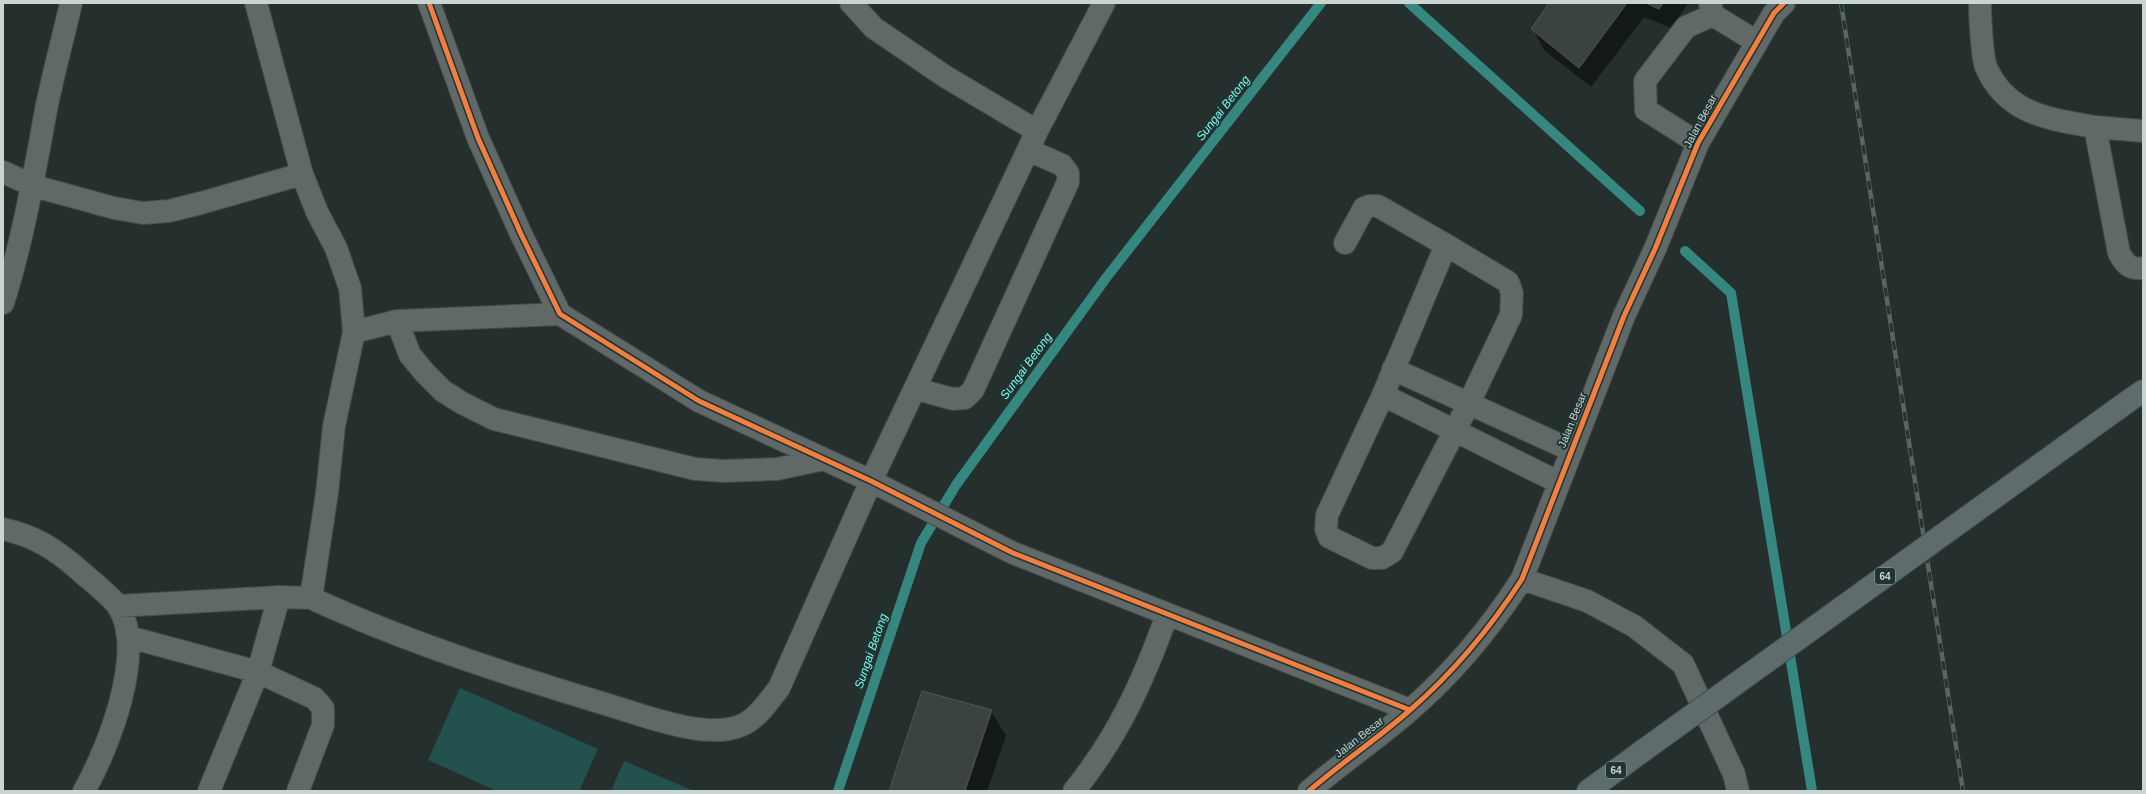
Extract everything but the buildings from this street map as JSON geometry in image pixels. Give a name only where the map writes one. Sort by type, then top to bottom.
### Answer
[{"type":"main road","name":"64","points":[[1588,791],[2135,397]]},
{"type":"street","points":[[3,303],[12,276],[34,186],[46,108],[71,3]]},
{"type":"street","points":[[256,3],[302,174],[317,212],[336,248],[350,288],[354,332],[334,426],[327,493],[311,598]]},
{"type":"street","points":[[429,3],[478,138],[521,234],[560,314],[699,401],[871,481],[1013,553],[1410,710]]},
{"type":"street","points":[[851,3],[874,28],[946,77],[1033,140],[1062,165],[1068,173],[1068,182],[973,390],[965,398],[953,399],[916,389]]},
{"type":"street","points":[[118,606],[279,597],[311,598],[348,615],[514,676],[654,719],[713,730],[738,727],[759,713],[778,688],[871,481],[1033,140],[1104,3]]},
{"type":"street","name":"Jalan Besar","points":[[1309,791],[1410,710],[1465,656],[1502,609],[1522,579],[1558,482],[1624,316],[1698,143],[1774,13],[1784,3]]},
{"type":"street","points":[[1980,3],[1986,66],[2002,91],[2019,107],[2038,115],[2095,127],[2143,131]]},
{"type":"street","points":[[1698,143],[1646,110],[1645,81],[1686,27],[1712,9],[1757,42]]},
{"type":"street","points":[[2095,127],[2119,253],[2126,265],[2136,269],[2143,268]]},
{"type":"street","points":[[3,172],[34,186],[114,208],[143,213],[169,210],[201,203],[302,174]]},
{"type":"street","points":[[1344,243],[1364,208],[1373,205],[1378,206],[1446,244],[1508,282],[1512,293],[1511,315],[1469,403],[1392,552],[1382,558],[1372,558],[1329,537],[1326,529],[1327,515],[1383,395],[1446,244]]},
{"type":"street","points":[[354,332],[397,321],[560,314]]},
{"type":"street","points":[[397,321],[410,355],[424,373],[443,391],[462,404],[494,419],[695,469],[725,471],[777,469],[824,459]]},
{"type":"street","points":[[1393,370],[1571,450]]},
{"type":"street","points":[[1383,395],[1454,432],[1558,482]]},
{"type":"street","points":[[3,529],[20,533],[56,550],[118,606],[129,637],[129,656],[122,695],[112,728],[84,791]]},
{"type":"street","points":[[1522,579],[1587,601],[1634,626],[1683,664],[1734,774],[1738,791]]},
{"type":"street","points":[[209,791],[258,672],[279,597]]},
{"type":"street","points":[[1074,791],[1097,762],[1130,706],[1148,669],[1167,615]]},
{"type":"street","points":[[129,637],[258,672],[314,698],[323,708],[323,725],[298,791]]},
{"type":"shaded area","points":[[460,688],[598,749],[579,791],[497,791],[428,760]]},
{"type":"shaded area","points":[[624,761],[694,791],[611,791]]},
{"type":"waterway","name":"Sungai Betong","points":[[838,791],[921,543],[956,485],[1106,278],[1321,3]]},
{"type":"waterway","points":[[1409,3],[1640,211]]},
{"type":"waterway","points":[[1685,251],[1731,293],[1812,791]]},
{"type":"railway","points":[[1841,3],[1963,791]]},
{"type":"cycle path","points":[[429,3],[478,138],[521,234],[560,314],[699,401],[871,481],[1013,553],[1410,710]]},
{"type":"cycle path","points":[[1309,791],[1397,721],[1441,681],[1484,632],[1522,579],[1624,316],[1655,249],[1698,143],[1774,13],[1784,3]]}]
